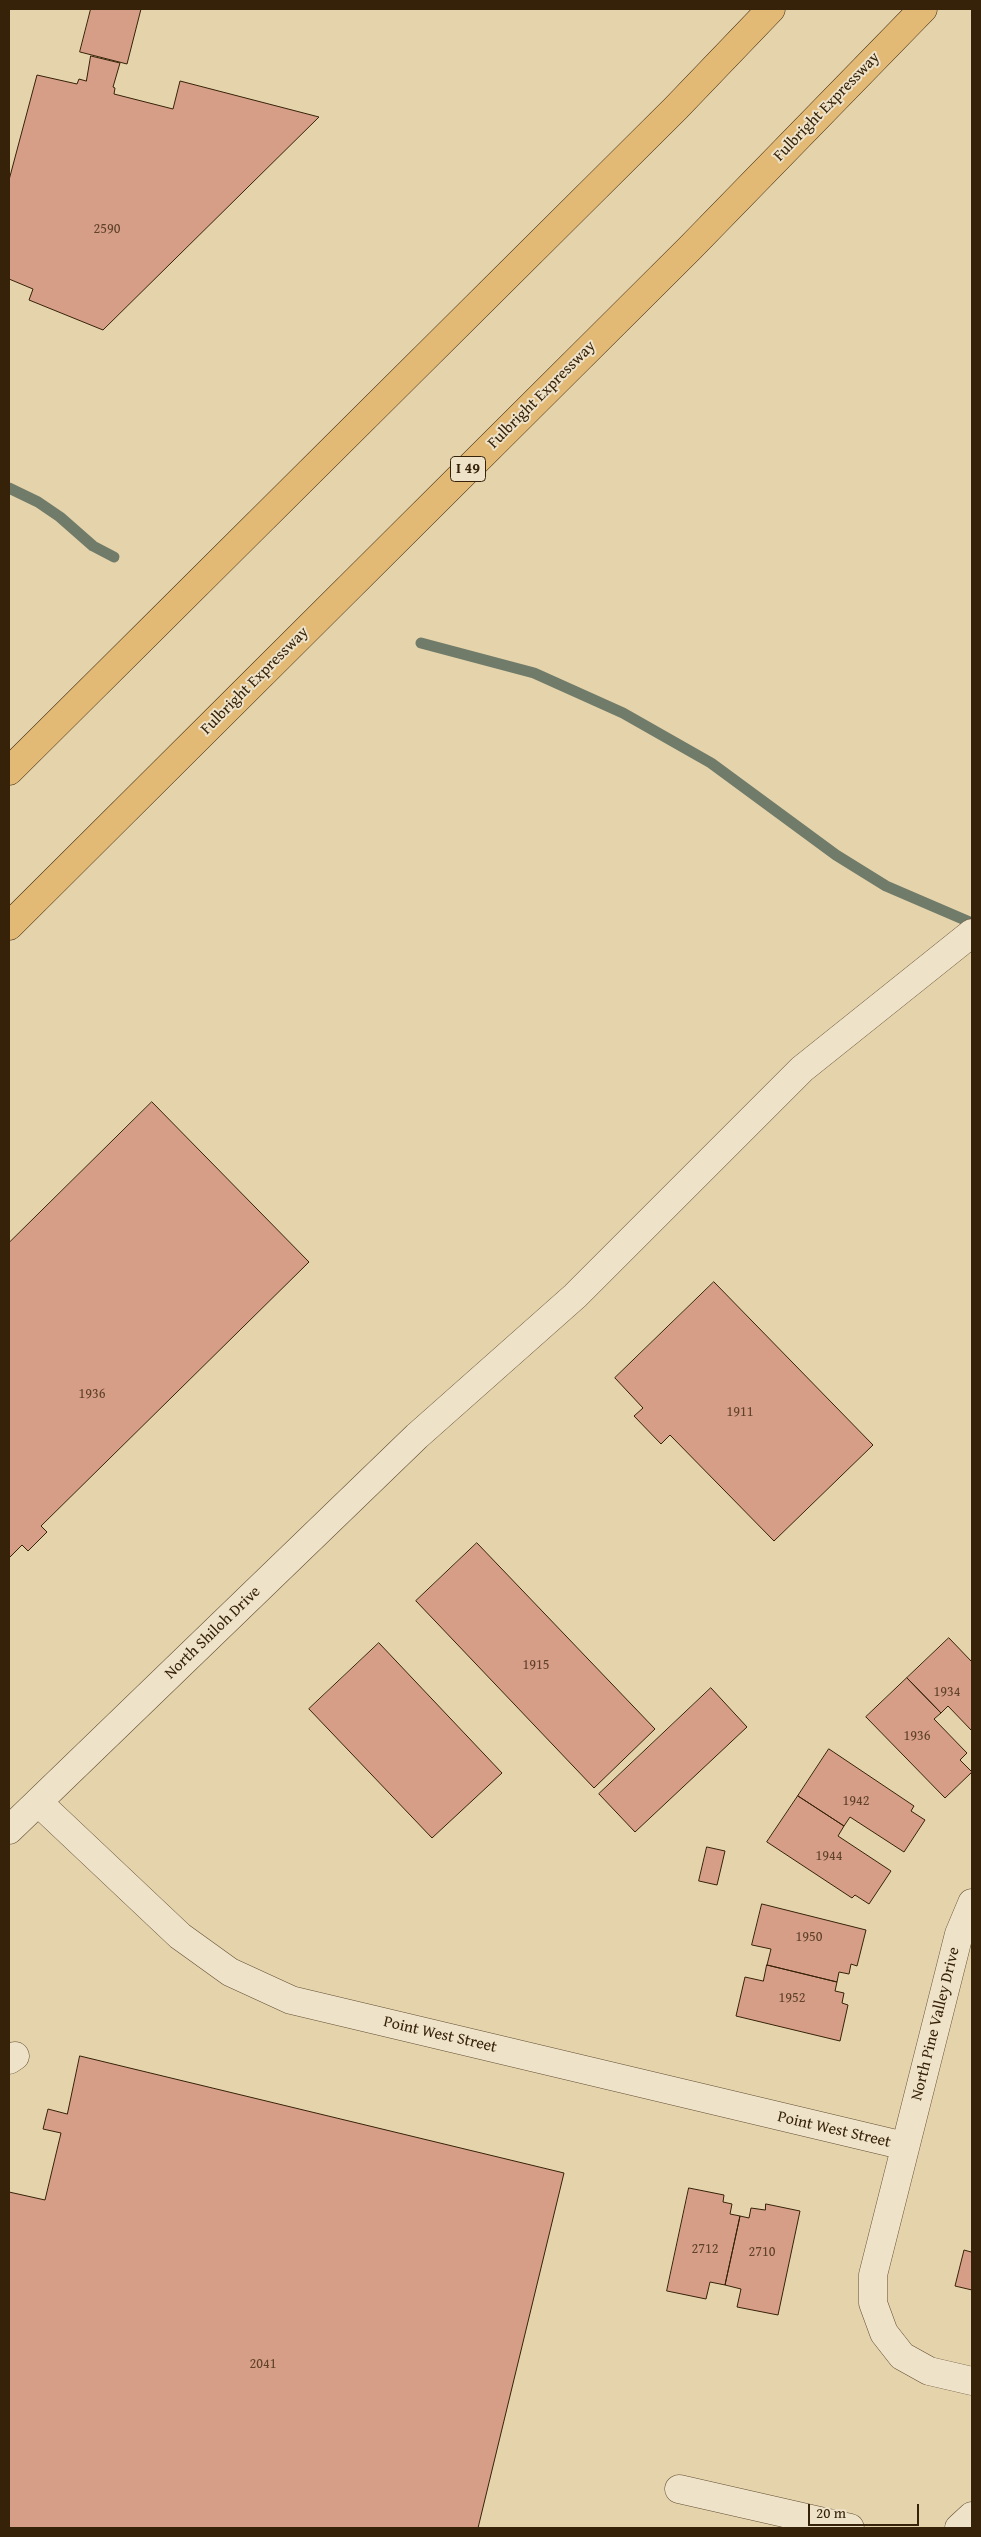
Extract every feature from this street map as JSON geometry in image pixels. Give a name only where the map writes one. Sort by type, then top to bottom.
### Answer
[{"type":"highway","points":[[9,771],[662,122],[771,9]]},
{"type":"highway","name":"Fulbright Expressway","points":[[9,926],[690,248],[923,9]]},
{"type":"street","name":"North Shiloh Drive","points":[[9,1830],[417,1436],[575,1296],[802,1069],[972,933]]},
{"type":"street","name":"Point West Street","points":[[38,1802],[180,1936],[230,1972],[291,2000],[905,2146]]},
{"type":"street","name":"North Pine Valley Drive","points":[[972,1904],[959,1934],[872,2275],[873,2303],[884,2333],[902,2356],[929,2371],[972,2381]]},
{"type":"street","points":[[679,2489],[850,2528]]},
{"type":"street","points":[[959,2528],[972,2516]]},
{"type":"building","points":[[91,9],[141,9],[127,64],[80,52]]},
{"type":"building","points":[[91,56],[120,63],[113,87],[115,88],[114,94],[173,109],[180,81],[319,117],[103,330],[29,300],[33,289],[9,279],[9,180],[37,75],[77,84],[79,79],[86,81]]},
{"type":"building","points":[[152,1102],[309,1262],[41,1526],[47,1532],[28,1551],[22,1545],[9,1558],[9,1243]]},
{"type":"building","points":[[714,1282],[873,1445],[774,1541],[670,1435],[661,1444],[634,1416],[643,1408],[615,1378]]},
{"type":"building","points":[[477,1543],[655,1729],[594,1788],[416,1601]]},
{"type":"building","points":[[949,1638],[972,1662],[972,1731],[948,1706],[941,1713],[907,1678]]},
{"type":"building","points":[[379,1643],[502,1773],[432,1838],[309,1709]]},
{"type":"building","points":[[907,1678],[941,1713],[934,1719],[967,1753],[960,1760],[972,1772],[945,1798],[866,1717]]},
{"type":"building","points":[[711,1688],[747,1727],[635,1832],[599,1794]]},
{"type":"building","points":[[829,1749],[914,1806],[911,1811],[925,1820],[904,1852],[850,1817],[844,1826],[798,1796]]},
{"type":"building","points":[[798,1796],[844,1826],[838,1836],[891,1871],[869,1904],[855,1895],[852,1898],[767,1842]]},
{"type":"building","points":[[707,1847],[725,1851],[717,1885],[699,1881]]},
{"type":"building","points":[[762,1904],[866,1930],[857,1966],[851,1964],[849,1974],[839,1972],[837,1982],[767,1965],[771,1949],[752,1945]]},
{"type":"building","points":[[767,1965],[837,1982],[835,1991],[844,1993],[842,2003],[848,2005],[840,2041],[736,2016],[745,1977],[763,1981]]},
{"type":"building","points":[[80,2056],[564,2173],[478,2528],[9,2528],[9,2192],[45,2200],[61,2133],[43,2129],[48,2109],[67,2114]]},
{"type":"building","points":[[689,2188],[724,2195],[723,2202],[732,2204],[730,2214],[740,2216],[725,2285],[710,2282],[706,2299],[667,2291]]},
{"type":"building","points":[[766,2204],[800,2211],[778,2315],[737,2307],[741,2289],[725,2285],[740,2216],[749,2218],[751,2208],[765,2210]]},
{"type":"building","points":[[972,2246],[972,2290],[955,2286],[964,2250],[971,2252]]},
{"type":"waterway","points":[[9,488],[38,502],[60,517],[93,546],[114,557]]},
{"type":"waterway","points":[[421,643],[534,673],[623,713],[711,763],[836,855],[886,886],[972,923]]}]
